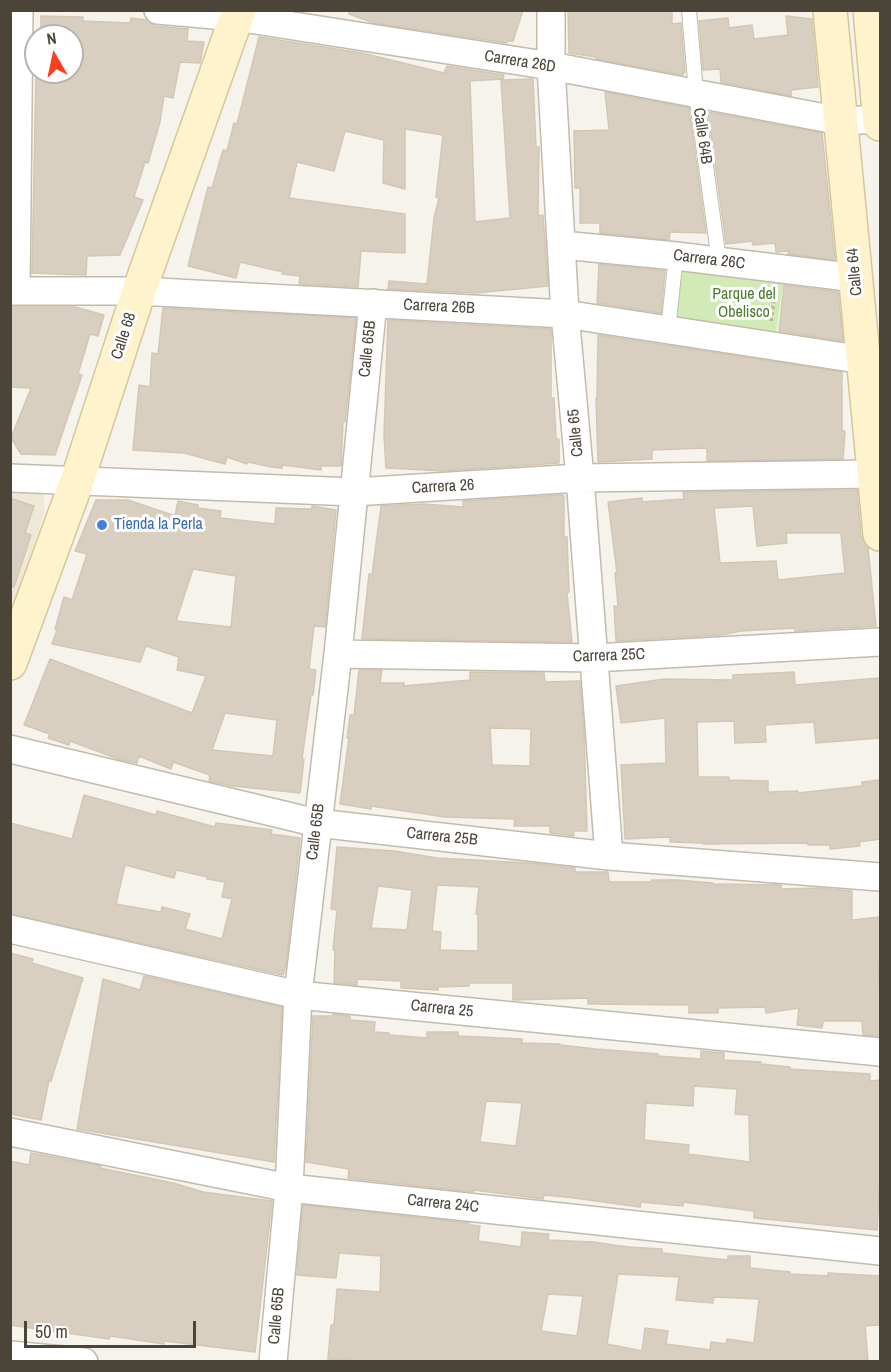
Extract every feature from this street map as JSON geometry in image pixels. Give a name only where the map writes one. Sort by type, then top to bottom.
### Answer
[{"type":"street","points":[[13,291],[19,10]]},
{"type":"street","name":"Carrera 26D","points":[[158,10],[238,14],[551,66],[841,122],[880,119]]},
{"type":"street","name":"Calle 65","points":[[550,10],[565,314],[609,855]]},
{"type":"street","name":"Calle 64","points":[[830,10],[880,527]]},
{"type":"street","points":[[870,10],[880,124]]},
{"type":"street","name":"Calle 68","points":[[10,663],[77,481],[139,291],[238,14]]},
{"type":"street","name":"Carrera 26C","points":[[562,244],[676,255],[856,278]]},
{"type":"street","name":"Carrera 26B","points":[[13,291],[139,291],[565,314],[864,360]]},
{"type":"street","name":"Calle 65B","points":[[273,1362],[289,1188],[298,995],[338,654],[373,303]]},
{"type":"street","name":"Carrera 26","points":[[10,478],[354,492],[580,478],[875,474]]},
{"type":"street","name":"Carrera 25C","points":[[338,654],[594,658],[880,642]]},
{"type":"street","name":"Carrera 25B","points":[[10,749],[317,823],[609,855],[880,877]]},
{"type":"street","name":"Carrera 25","points":[[10,930],[298,995],[880,1052]]},
{"type":"street","name":"Carrera 24C","points":[[10,1131],[289,1188],[880,1251]]},
{"type":"street","points":[[10,1355],[84,1362]]},
{"type":"lane","name":"Calle 64B","points":[[689,10],[696,93],[719,261]]},
{"type":"lane","points":[[668,330],[676,255]]},
{"type":"path","points":[[768,345],[778,268]]},
{"type":"shaded area","points":[[11,492],[43,492],[45,511],[11,615]]},
{"type":"green space","name":"Parque del Obelisco","points":[[681,264],[784,277],[775,341],[674,325]]},
{"type":"building","points":[[349,10],[523,10],[513,41],[507,41],[507,43],[374,23],[349,14]]},
{"type":"building","points":[[672,10],[672,24],[681,23],[685,72],[683,75],[569,53],[568,11]]},
{"type":"building","points":[[41,16],[83,17],[83,21],[130,23],[131,18],[146,20],[156,26],[188,29],[187,41],[204,42],[200,63],[180,62],[173,98],[164,96],[160,122],[148,163],[145,162],[134,197],[143,200],[120,255],[87,256],[86,275],[32,273],[36,84],[84,84],[84,24],[41,24]]},
{"type":"building","points":[[786,16],[812,19],[818,87],[791,90],[791,96],[721,82],[720,69],[703,70],[699,21],[728,18],[729,28],[752,25],[754,39],[788,35]]},
{"type":"building","points":[[259,37],[362,53],[444,73],[447,66],[504,75],[503,79],[470,81],[475,222],[510,218],[501,80],[533,79],[536,147],[539,147],[538,216],[543,215],[548,286],[476,293],[388,289],[389,281],[427,284],[434,218],[439,198],[436,197],[443,135],[405,129],[405,189],[383,183],[384,140],[345,131],[334,171],[297,162],[289,198],[405,214],[405,253],[361,251],[358,287],[299,284],[300,276],[282,274],[283,272],[240,262],[236,278],[188,266],[208,187],[212,188],[223,150],[227,151],[234,123],[237,124]]},
{"type":"building","points":[[605,92],[689,108],[706,233],[670,232],[669,240],[600,233],[600,223],[580,223],[580,188],[575,188],[574,131],[609,130]]},
{"type":"building","points":[[708,112],[822,133],[835,260],[788,254],[789,251],[776,252],[775,243],[753,245],[752,241],[726,244]]},
{"type":"building","points":[[599,264],[665,271],[661,313],[597,303]]},
{"type":"building","points":[[784,285],[838,292],[843,341],[779,331]]},
{"type":"building","points":[[10,307],[75,307],[104,315],[98,336],[90,334],[78,374],[82,375],[55,455],[21,454],[11,438],[31,388],[10,387]]},
{"type":"building","points":[[163,308],[356,318],[345,422],[343,421],[341,466],[321,466],[321,470],[283,465],[282,468],[248,462],[247,464],[227,457],[225,464],[184,453],[133,450],[139,385],[150,387],[152,353],[158,354]]},
{"type":"building","points":[[388,320],[551,329],[551,398],[554,398],[556,439],[559,439],[559,463],[443,471],[386,468],[384,435]]},
{"type":"building","points":[[598,335],[842,372],[842,431],[845,431],[843,459],[707,461],[707,448],[652,450],[652,459],[598,462],[596,398]]},
{"type":"building","points":[[857,490],[861,536],[868,548],[876,626],[795,631],[795,628],[741,631],[721,635],[616,641],[614,606],[618,606],[615,573],[617,573],[608,502],[642,498],[642,502],[684,499],[683,492]],"holes":[[[753,506],[757,546],[787,543],[786,533],[841,533],[845,573],[778,580],[776,561],[720,563],[714,508]]]},
{"type":"building","points":[[564,496],[564,537],[567,537],[569,592],[567,593],[572,642],[362,639],[369,574],[372,574],[381,506],[423,504],[463,507],[463,501]]},
{"type":"building","points":[[10,498],[34,506],[25,533],[31,535],[14,587],[10,587]]},
{"type":"building","points":[[96,500],[128,500],[175,516],[178,501],[198,505],[198,508],[221,511],[220,518],[275,524],[276,508],[312,509],[312,506],[336,510],[325,627],[314,626],[309,669],[316,670],[302,759],[304,759],[300,793],[233,786],[209,781],[210,775],[173,762],[171,769],[139,756],[137,763],[118,759],[70,741],[69,745],[48,738],[50,734],[24,725],[50,659],[192,713],[206,676],[177,670],[179,657],[146,646],[140,662],[52,644],[64,597],[72,600],[87,554],[75,551]],"holes":[[[193,569],[236,576],[231,627],[176,621]],[[225,713],[277,720],[273,756],[212,750]]]},
{"type":"building","points":[[359,670],[382,670],[380,683],[404,683],[404,686],[470,680],[470,672],[544,673],[545,682],[580,681],[587,831],[573,831],[574,836],[550,833],[550,826],[514,826],[515,819],[445,817],[371,806],[371,809],[340,804],[350,715],[354,715]],"holes":[[[490,728],[531,729],[530,766],[492,765]]]},
{"type":"building","points":[[794,672],[795,685],[880,678],[880,738],[816,743],[814,722],[765,725],[766,742],[735,743],[734,721],[697,722],[698,777],[768,781],[768,792],[798,791],[798,793],[862,786],[862,782],[880,780],[880,839],[859,842],[860,846],[830,849],[830,845],[808,845],[808,843],[703,844],[670,842],[670,837],[625,839],[621,765],[666,763],[665,718],[621,723],[616,686],[664,679],[733,680],[733,675]]},
{"type":"building","points":[[84,795],[156,815],[157,811],[215,827],[216,823],[272,830],[271,834],[300,838],[283,975],[10,914],[10,823],[72,839]],"holes":[[[125,865],[174,878],[176,870],[225,882],[222,897],[232,899],[222,939],[185,929],[190,914],[162,907],[161,912],[116,904]]]},
{"type":"building","points":[[337,847],[394,851],[437,858],[530,863],[575,868],[575,872],[608,872],[609,882],[677,880],[713,884],[781,885],[781,889],[819,888],[852,891],[852,920],[880,917],[880,963],[878,963],[880,1036],[863,1035],[862,1021],[823,1021],[822,1028],[797,1025],[799,1008],[766,1013],[765,1007],[718,1008],[718,1013],[689,1013],[689,1005],[588,1004],[588,998],[513,1000],[513,983],[469,983],[469,986],[438,987],[438,990],[401,988],[401,981],[357,979],[357,985],[334,983],[335,950],[333,950],[337,910],[331,909]],"holes":[[[437,885],[479,887],[476,914],[478,915],[478,951],[440,950],[441,932],[432,931]],[[378,886],[412,890],[407,930],[371,928]]]},
{"type":"building","points":[[10,953],[33,959],[32,963],[83,978],[51,1081],[49,1080],[41,1120],[10,1114]]},
{"type":"building","points":[[144,976],[282,1007],[274,1162],[77,1129],[103,979],[140,990]]},
{"type":"building","points":[[333,1014],[350,1016],[350,1020],[375,1022],[374,1032],[389,1033],[389,1035],[427,1038],[427,1032],[458,1032],[458,1036],[522,1039],[522,1043],[560,1044],[701,1059],[701,1051],[724,1053],[724,1060],[761,1062],[761,1064],[790,1067],[790,1069],[870,1074],[870,1081],[880,1080],[880,1176],[877,1230],[754,1218],[754,1211],[683,1202],[683,1206],[641,1202],[640,1207],[544,1195],[543,1199],[348,1178],[349,1169],[306,1162],[313,1016],[333,1016]],"holes":[[[694,1086],[737,1089],[735,1114],[749,1115],[750,1162],[688,1154],[689,1145],[644,1140],[646,1103],[693,1106]],[[486,1101],[522,1103],[516,1146],[480,1142]]]},
{"type":"building","points":[[31,1153],[101,1166],[100,1168],[173,1183],[203,1192],[272,1201],[255,1352],[164,1341],[164,1344],[110,1336],[109,1339],[10,1325],[10,1161],[29,1165]]},
{"type":"building","points":[[303,1205],[469,1223],[469,1225],[480,1226],[478,1241],[521,1247],[522,1232],[549,1234],[548,1240],[662,1249],[662,1253],[728,1260],[728,1256],[750,1256],[750,1268],[790,1272],[790,1274],[828,1276],[828,1273],[880,1276],[880,1325],[865,1326],[868,1362],[381,1362],[328,1359],[337,1289],[380,1292],[381,1256],[339,1253],[336,1278],[297,1275]],"holes":[[[618,1274],[679,1277],[676,1300],[713,1303],[714,1297],[759,1299],[754,1343],[727,1339],[726,1344],[711,1342],[710,1350],[666,1344],[668,1331],[645,1328],[642,1351],[607,1344]],[[548,1294],[583,1296],[577,1336],[541,1331]]]},
{"type":"place","name":"Tienda la Perla","points":[[102,525]]}]
